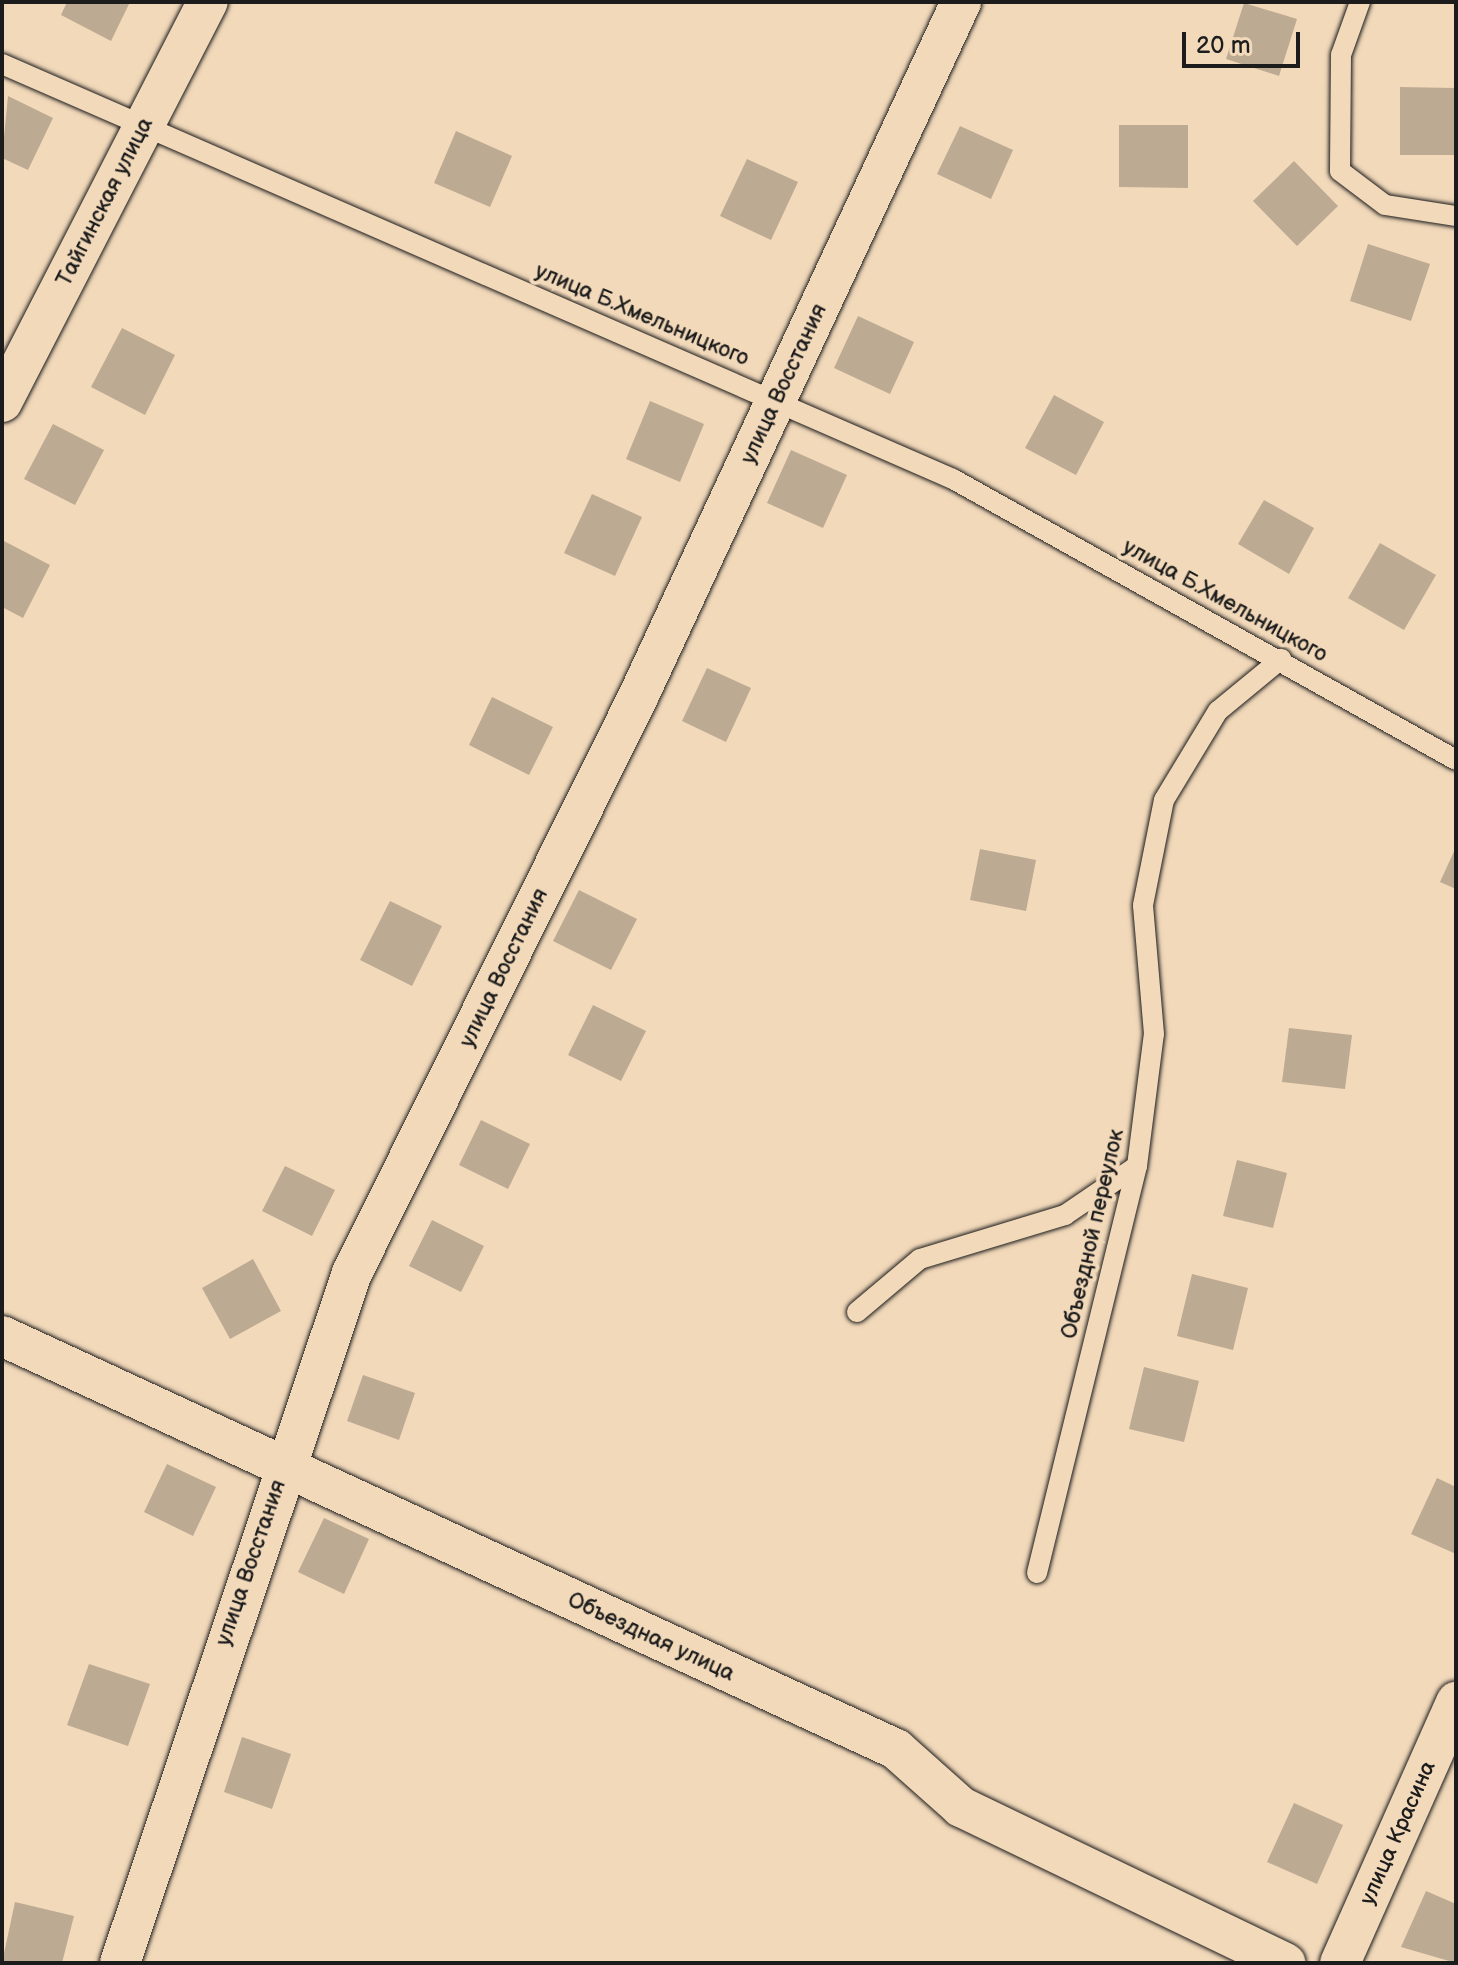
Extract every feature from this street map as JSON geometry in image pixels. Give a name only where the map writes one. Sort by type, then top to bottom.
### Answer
[{"type":"street","name":"Тайгинская улица","points":[[2,402],[208,2]]},
{"type":"street","name":"улица Восстания","points":[[120,1963],[283,1468],[352,1273],[778,399],[961,2]]},
{"type":"street","name":"Объездная улица","points":[[2,1336],[896,1749],[961,1807],[1285,1963]]},
{"type":"street","name":"улица Красина","points":[[1340,1963],[1456,1702]]},
{"type":"lane","points":[[1360,2],[1341,55],[1340,171],[1385,205],[1456,216]]},
{"type":"lane","name":"улица Б.Хмельницкого","points":[[2,64],[142,131],[778,399],[953,479],[1281,659],[1456,760]]},
{"type":"lane","name":"Объездной переулок","points":[[1037,1573],[1137,1166],[1154,1034],[1143,905],[1164,800],[1218,711],[1281,659]]},
{"type":"lane","points":[[857,1312],[920,1259],[1065,1215],[1137,1166]]},
{"type":"building","points":[[67,2],[130,2],[111,41],[61,15]]},
{"type":"building","points":[[1244,3],[1297,19],[1279,76],[1226,59]]},
{"type":"building","points":[[1400,87],[1454,88],[1454,155],[1400,155]]},
{"type":"building","points":[[8,96],[53,118],[28,170],[2,158]]},
{"type":"building","points":[[1119,125],[1188,125],[1188,188],[1119,187]]},
{"type":"building","points":[[960,126],[1013,150],[991,199],[937,174]]},
{"type":"building","points":[[456,131],[512,156],[490,207],[434,183]]},
{"type":"building","points":[[747,159],[798,182],[771,240],[720,216]]},
{"type":"building","points":[[1294,161],[1338,206],[1297,246],[1253,201]]},
{"type":"building","points":[[1368,244],[1430,264],[1411,321],[1350,301]]},
{"type":"building","points":[[858,316],[914,342],[890,394],[834,368]]},
{"type":"building","points":[[122,328],[175,355],[145,415],[91,387]]},
{"type":"building","points":[[1054,395],[1104,422],[1076,475],[1025,448]]},
{"type":"building","points":[[650,401],[704,424],[680,482],[626,459]]},
{"type":"building","points":[[53,424],[104,450],[75,505],[24,479]]},
{"type":"building","points":[[791,450],[847,475],[823,528],[767,503]]},
{"type":"building","points":[[592,494],[642,517],[615,576],[564,553]]},
{"type":"building","points":[[1264,500],[1314,528],[1289,574],[1238,544]]},
{"type":"building","points":[[2,540],[50,565],[23,618],[2,607]]},
{"type":"building","points":[[1380,543],[1436,575],[1404,630],[1348,598]]},
{"type":"building","points":[[707,668],[751,688],[726,742],[682,721]]},
{"type":"building","points":[[492,697],[553,727],[529,775],[469,745]]},
{"type":"building","points":[[1456,847],[1456,889],[1440,882]]},
{"type":"building","points":[[980,849],[1036,860],[1026,911],[970,900]]},
{"type":"building","points":[[579,890],[637,919],[611,970],[553,941]]},
{"type":"building","points":[[390,901],[442,926],[412,986],[360,960]]},
{"type":"building","points":[[593,1005],[646,1031],[621,1081],[568,1055]]},
{"type":"building","points":[[1289,1028],[1352,1035],[1345,1089],[1282,1082]]},
{"type":"building","points":[[481,1120],[530,1144],[508,1189],[459,1165]]},
{"type":"building","points":[[1237,1160],[1287,1173],[1273,1228],[1223,1216]]},
{"type":"building","points":[[285,1166],[335,1190],[312,1236],[262,1211]]},
{"type":"building","points":[[432,1220],[484,1246],[461,1292],[409,1266]]},
{"type":"building","points":[[253,1259],[281,1311],[230,1339],[202,1288]]},
{"type":"building","points":[[1192,1274],[1248,1288],[1233,1350],[1177,1336]]},
{"type":"building","points":[[1144,1367],[1199,1381],[1184,1442],[1129,1429]]},
{"type":"building","points":[[363,1375],[415,1393],[399,1440],[347,1421]]},
{"type":"building","points":[[167,1464],[216,1487],[193,1536],[144,1512]]},
{"type":"building","points":[[1437,1478],[1456,1487],[1456,1554],[1411,1534]]},
{"type":"building","points":[[324,1518],[369,1539],[344,1594],[298,1572]]},
{"type":"building","points":[[89,1664],[150,1684],[128,1746],[67,1725]]},
{"type":"building","points":[[242,1737],[291,1754],[272,1809],[224,1792]]},
{"type":"building","points":[[1294,1803],[1343,1825],[1317,1884],[1267,1862]]},
{"type":"building","points":[[1426,1891],[1456,1904],[1456,1963],[1401,1947]]},
{"type":"building","points":[[15,1902],[74,1916],[62,1963],[2,1963]]}]
